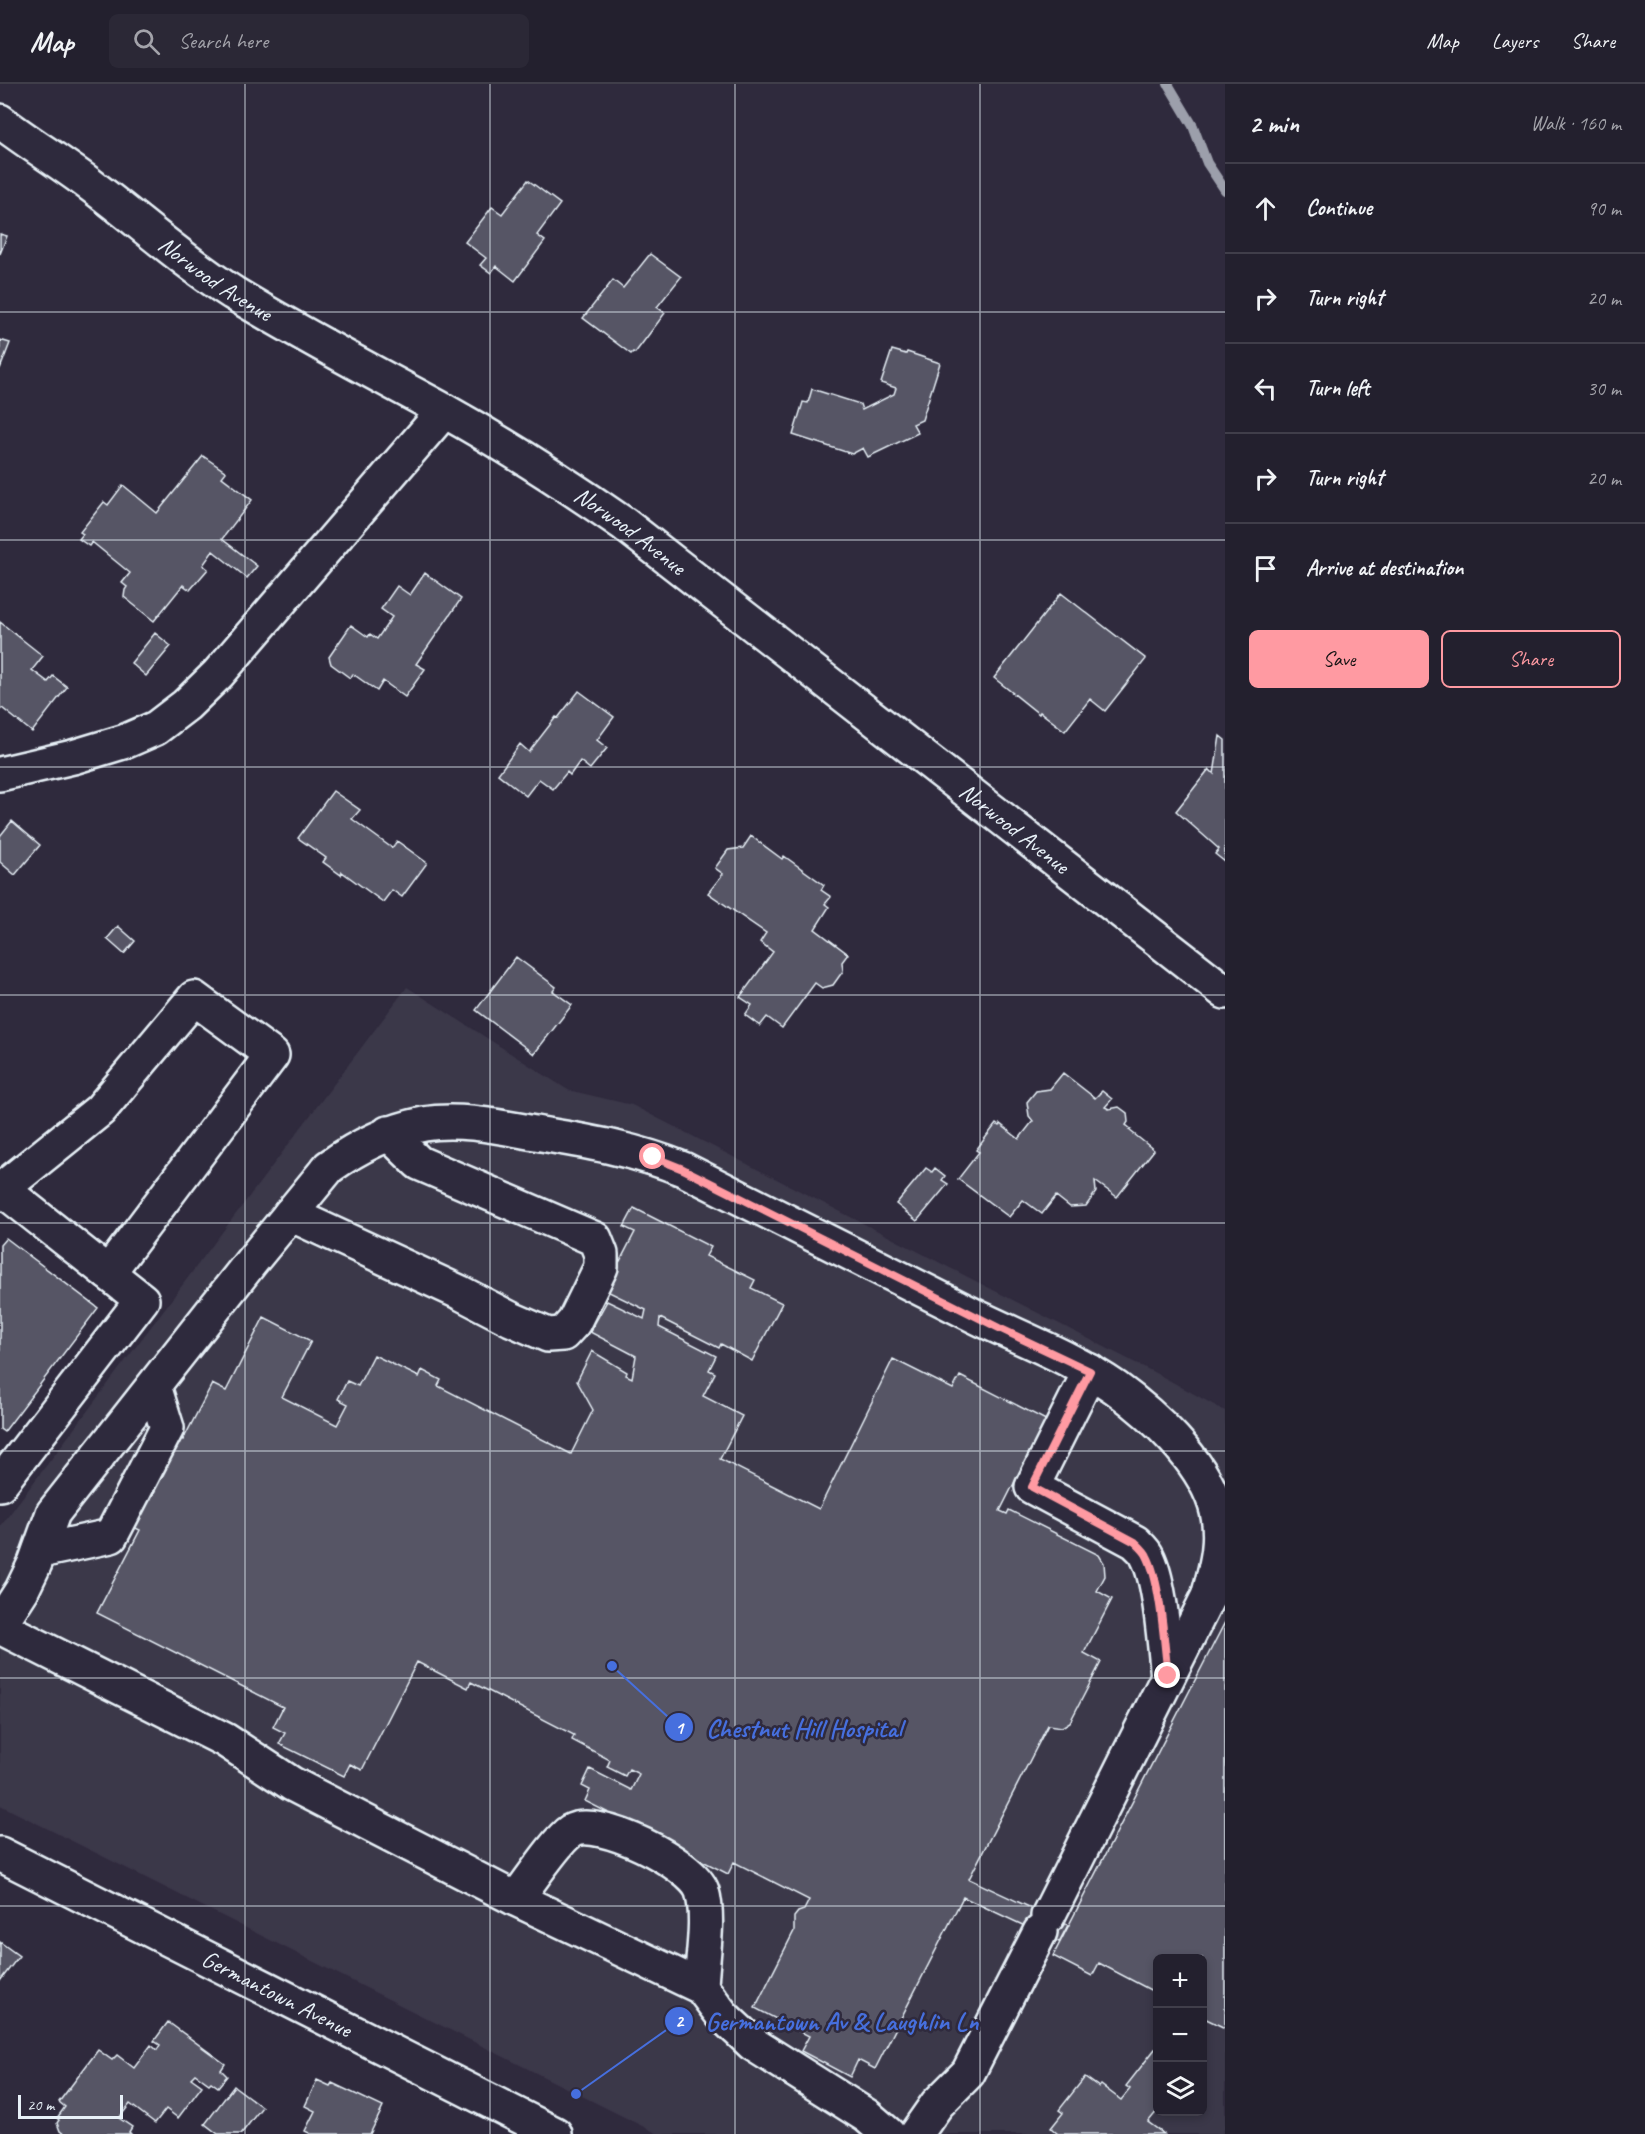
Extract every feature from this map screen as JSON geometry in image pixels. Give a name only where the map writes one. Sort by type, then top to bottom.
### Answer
[{"type":"street","name":"Norwood Avenue","points":[[0,121],[92,186],[182,258],[231,292],[444,411],[544,470],[624,524],[1225,992]]},
{"type":"street","points":[[0,774],[73,757],[126,741],[156,728],[186,705],[218,674],[444,411]]},
{"type":"street","points":[[0,1484],[142,1300],[1,1191],[100,1110],[194,998],[272,1055],[108,1273]]},
{"type":"street","points":[[888,2134],[867,2116],[753,2044],[723,2016],[701,1987],[516,1899],[292,1784],[225,1740],[0,1626],[22,1590],[40,1551],[53,1513],[290,1214],[329,1167],[346,1155],[388,1133],[426,1124],[480,1125],[627,1149],[653,1157],[683,1169],[999,1328],[1090,1371],[1140,1407],[1182,1449],[1200,1474],[1215,1502],[1220,1526],[1220,1549],[1208,1597],[968,2073],[937,2104],[916,2134]]},
{"type":"street","points":[[290,1214],[511,1319],[548,1335],[563,1334],[574,1322],[601,1267],[601,1254],[595,1239],[419,1163],[388,1133]]},
{"type":"street","points":[[1090,1371],[1032,1487],[1135,1542],[1147,1554],[1159,1601],[1168,1676]]},
{"type":"street","points":[[40,1551],[111,1536],[167,1428],[153,1386]]},
{"type":"street","points":[[516,1899],[560,1842],[572,1831],[587,1827],[611,1832],[665,1857],[687,1871],[701,1888],[705,1910],[701,1987]]},
{"type":"street","name":"Germantown Avenue","points":[[0,1854],[555,2134]]},
{"type":"shaded area","points":[[407,987],[568,1090],[632,1105],[1165,1378],[1225,1411],[1225,2127],[1222,2134],[658,2134],[0,1805],[0,1527]]},
{"type":"building","points":[[528,180],[560,204],[537,235],[545,241],[515,281],[496,266],[491,273],[480,265],[486,258],[465,242],[492,207],[502,214]]},
{"type":"building","points":[[0,234],[7,236],[0,254]]},
{"type":"building","points":[[650,254],[681,277],[657,307],[665,313],[635,353],[631,354],[583,318],[613,280],[623,288]]},
{"type":"building","points":[[0,340],[10,343],[0,369]]},
{"type":"building","points":[[892,350],[906,354],[907,352],[940,363],[922,420],[913,424],[918,433],[868,457],[863,448],[852,454],[793,435],[803,402],[808,403],[812,389],[860,404],[862,410],[894,394],[896,388],[881,383]]},
{"type":"building","points":[[203,456],[226,472],[222,477],[252,500],[222,539],[257,566],[247,578],[213,551],[203,565],[208,569],[190,590],[183,585],[154,621],[124,597],[127,587],[122,583],[130,573],[92,542],[89,546],[79,539],[83,534],[80,532],[104,502],[108,505],[123,485],[157,513]]},
{"type":"building","points":[[425,573],[461,599],[416,664],[425,669],[405,697],[383,681],[377,691],[353,674],[350,678],[331,664],[329,657],[351,625],[368,637],[370,634],[377,639],[392,617],[381,609],[397,586],[410,595]]},
{"type":"building","points":[[1061,593],[1146,659],[1105,711],[1090,699],[1065,731],[1040,712],[1039,714],[994,678]]},
{"type":"building","points":[[0,622],[43,656],[32,670],[48,682],[53,676],[67,687],[32,732],[2,708],[0,710]]},
{"type":"building","points":[[155,633],[171,646],[146,676],[131,663]]},
{"type":"building","points":[[579,691],[614,717],[597,740],[607,748],[590,769],[580,761],[570,775],[567,772],[553,789],[539,779],[526,796],[498,774],[520,744],[529,752]]},
{"type":"building","points":[[1220,736],[1225,740],[1225,862],[1215,854],[1219,849],[1176,811],[1209,769],[1214,774]]},
{"type":"building","points":[[333,791],[360,810],[352,819],[392,848],[397,841],[427,863],[402,897],[392,890],[383,902],[342,872],[341,875],[323,862],[326,858],[298,838]]},
{"type":"building","points":[[12,821],[40,845],[15,875],[0,862],[0,836]]},
{"type":"building","points":[[751,836],[782,859],[784,856],[824,885],[821,890],[831,897],[825,904],[829,907],[815,929],[848,954],[842,962],[843,971],[833,985],[822,988],[815,983],[782,1028],[767,1017],[760,1026],[745,1015],[752,1005],[740,997],[773,952],[760,942],[766,933],[708,893],[723,874],[715,868],[728,850],[743,848]]},
{"type":"building","points":[[118,926],[135,941],[124,954],[107,939]]},
{"type":"building","points":[[516,957],[556,987],[553,991],[572,1005],[534,1054],[476,1010]]},
{"type":"building","points":[[1063,1073],[1095,1098],[1102,1091],[1112,1099],[1105,1107],[1109,1109],[1119,1107],[1127,1113],[1126,1125],[1131,1129],[1129,1130],[1154,1150],[1117,1197],[1095,1181],[1096,1192],[1086,1206],[1070,1207],[1056,1196],[1042,1214],[1023,1200],[1009,1217],[958,1179],[979,1152],[976,1150],[996,1124],[999,1126],[1000,1124],[1019,1139],[1033,1121],[1029,1116],[1027,1102],[1036,1091],[1050,1089]]},
{"type":"building","points":[[926,1168],[932,1172],[935,1168],[945,1176],[942,1180],[948,1184],[917,1221],[896,1204]]},
{"type":"building","points":[[634,1208],[711,1247],[706,1256],[755,1280],[751,1288],[782,1303],[752,1361],[721,1344],[719,1348],[660,1318],[659,1327],[716,1356],[709,1370],[715,1373],[703,1396],[742,1416],[720,1459],[819,1509],[893,1359],[953,1389],[960,1376],[1046,1420],[1000,1511],[1007,1514],[1009,1510],[1099,1555],[1104,1563],[1105,1576],[1097,1591],[1112,1599],[1084,1653],[1101,1662],[1070,1722],[1062,1727],[1048,1725],[969,1879],[1068,1925],[1059,1942],[963,1897],[875,2069],[858,2060],[850,2077],[801,2051],[809,2036],[755,2008],[794,1931],[794,1917],[798,1912],[804,1910],[809,1900],[734,1862],[728,1874],[585,1801],[590,1790],[582,1786],[590,1769],[631,1790],[639,1774],[629,1769],[625,1776],[607,1767],[610,1760],[572,1740],[574,1735],[471,1682],[468,1688],[417,1662],[362,1770],[350,1764],[344,1776],[279,1744],[285,1733],[273,1727],[283,1707],[97,1613],[140,1530],[123,1522],[169,1433],[183,1440],[212,1384],[226,1391],[264,1317],[311,1341],[282,1397],[337,1425],[348,1404],[338,1399],[347,1381],[358,1386],[374,1355],[419,1377],[422,1370],[441,1380],[438,1386],[571,1454],[593,1410],[577,1381],[592,1351],[627,1372],[626,1375],[632,1378],[636,1356],[590,1332],[607,1301],[644,1319],[646,1310],[605,1290],[635,1232],[624,1227]]},
{"type":"building","points":[[6,1238],[98,1308],[4,1432],[0,1429],[0,1245]]},
{"type":"building","points":[[1225,1622],[1225,2028],[1207,2019],[1207,1954],[1153,1954],[1153,1991],[1099,1963],[1092,1976],[1053,1956]]},
{"type":"building","points":[[0,1942],[19,1956],[0,1981]]},
{"type":"building","points":[[168,2022],[225,2064],[221,2070],[227,2076],[218,2087],[211,2082],[209,2084],[195,2074],[191,2078],[202,2086],[178,2118],[166,2109],[155,2123],[130,2104],[119,2118],[132,2127],[129,2132],[131,2134],[64,2134],[60,2131],[57,2118],[65,2107],[59,2102],[98,2050],[112,2060],[117,2055],[134,2068],[151,2045],[157,2050],[160,2045],[154,2041]]},
{"type":"building","points":[[1153,2052],[1153,2116],[1148,2122],[1164,2134],[1058,2134],[1051,2128],[1063,2113],[1059,2110],[1085,2077],[1099,2087],[1101,2085],[1121,2100],[1130,2089],[1126,2086]]},
{"type":"building","points":[[317,2080],[330,2086],[332,2083],[383,2107],[370,2134],[311,2134],[305,2131],[315,2111],[305,2106]]},
{"type":"building","points":[[234,2086],[262,2107],[241,2134],[218,2134],[205,2124]]},
{"type":"waterway","points":[[1168,84],[1193,126],[1207,163],[1225,190]]},
{"type":"place","name":"Chestnut Hill Hospital","points":[[612,1666]]},
{"type":"place","name":"Germantown Av & Laughlin Ln","points":[[576,2094]]},
{"type":"route","points":[[653,1157],[683,1169],[999,1328],[1090,1371],[1032,1487],[1135,1542],[1147,1554],[1159,1601],[1168,1676]]}]
